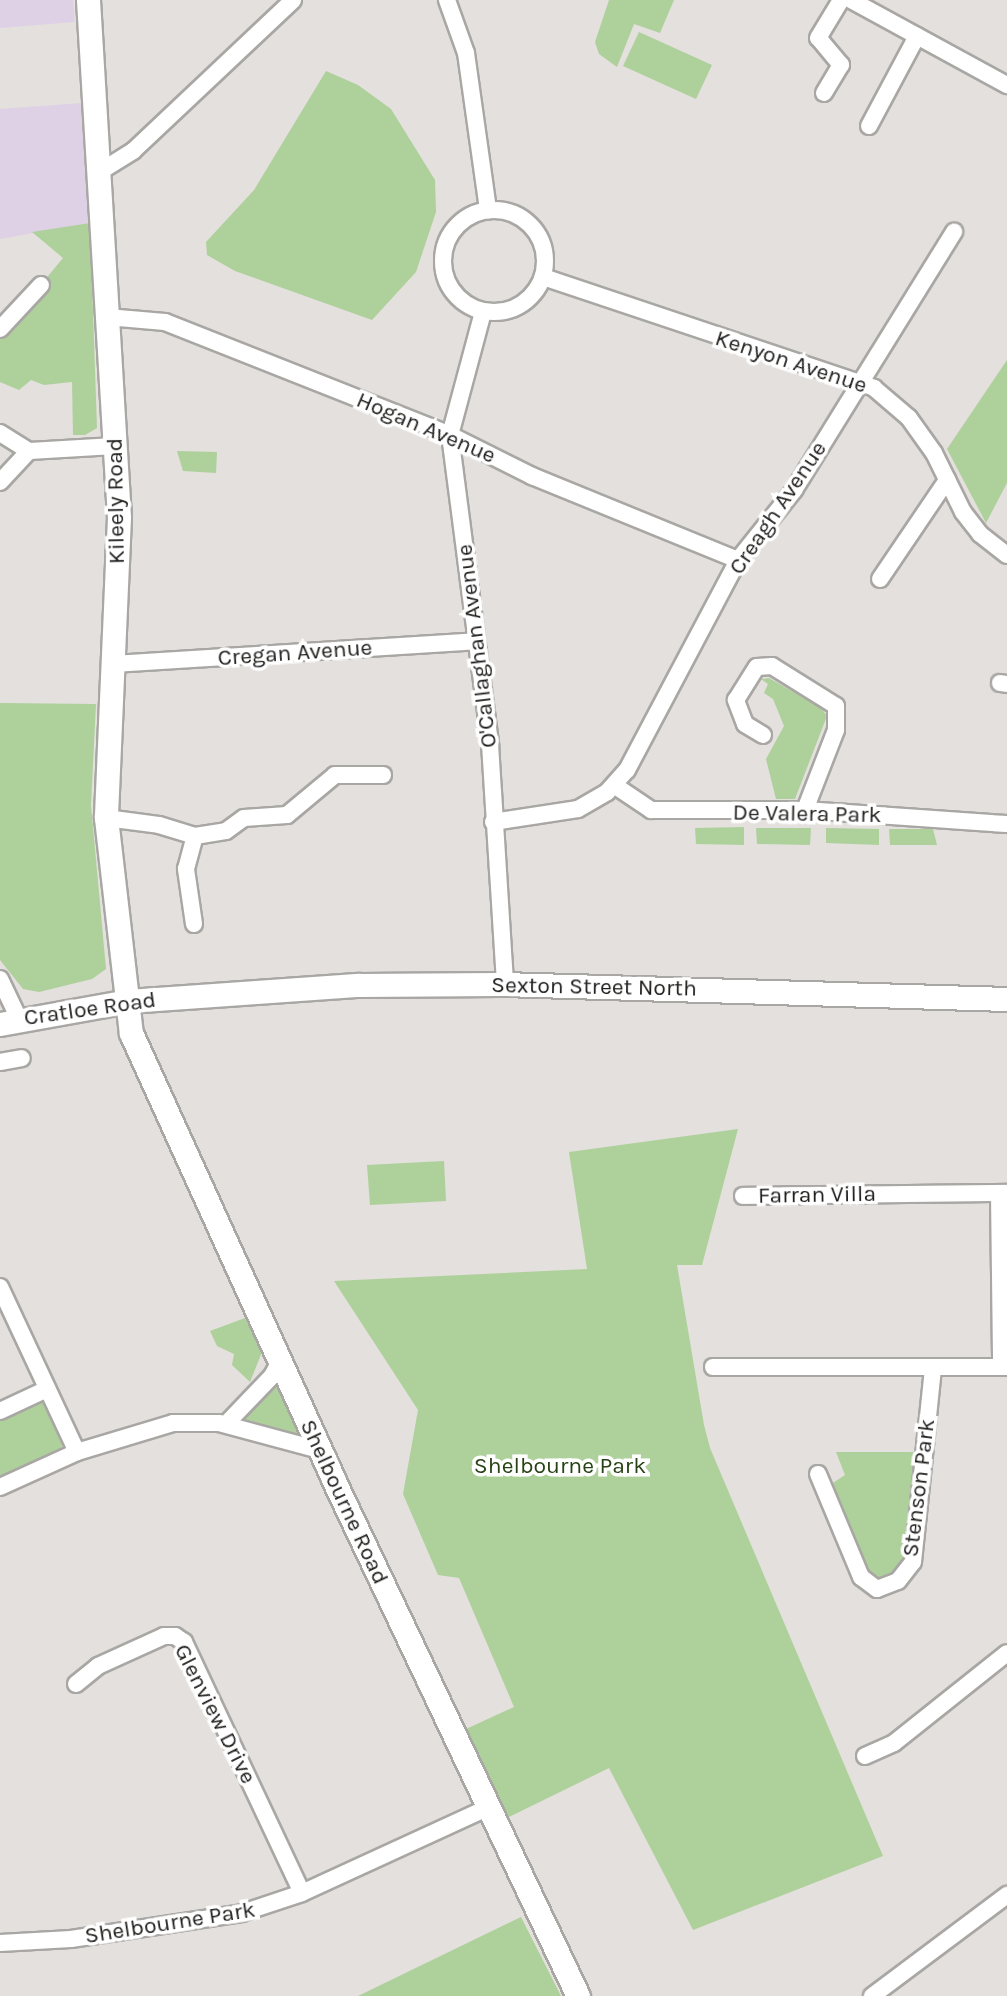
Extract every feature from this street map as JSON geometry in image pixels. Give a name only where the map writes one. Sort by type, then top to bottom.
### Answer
[{"type":"main road","name":"Kileely Road","points":[[88,0],[101,171],[118,529],[106,818],[128,1001]]},
{"type":"main road","name":"Sexton Street North","points":[[181,997],[342,985],[505,984],[1007,999]]},
{"type":"main road","name":"Cratloe Road","points":[[9,1022],[128,1001],[181,997]]},
{"type":"main road","name":"Shelbourne Road","points":[[128,1001],[133,1036],[320,1450],[578,1996]]},
{"type":"street","points":[[101,171],[133,151],[293,0]]},
{"type":"street","points":[[447,0],[464,46],[488,210]]},
{"type":"street","points":[[824,93],[841,65],[818,38],[841,0]]},
{"type":"street","points":[[851,0],[1007,85]]},
{"type":"street","points":[[869,125],[917,36]]},
{"type":"street","points":[[488,210],[513,213],[537,232],[544,254],[543,277],[522,305],[484,312],[455,296],[442,265],[450,233],[473,214],[488,210]]},
{"type":"street","name":"Creagh Avenue","points":[[493,822],[569,812],[614,785],[638,752],[738,560],[794,490],[954,232]]},
{"type":"street","name":"Kenyon Avenue","points":[[543,277],[874,388],[909,418],[980,534],[1007,555]]},
{"type":"street","points":[[0,329],[41,285]]},
{"type":"street","name":"O'Callaghan Avenue","points":[[484,312],[450,435],[490,744],[505,984]]},
{"type":"street","name":"Hogan Avenue","points":[[107,317],[165,322],[450,435],[532,476],[738,560]]},
{"type":"street","points":[[0,433],[29,451],[115,446]]},
{"type":"street","points":[[0,482],[29,451]]},
{"type":"street","points":[[880,579],[947,480]]},
{"type":"street","name":"Cregan Avenue","points":[[113,664],[476,641]]},
{"type":"street","points":[[763,735],[745,724],[736,700],[757,667],[772,666],[836,706],[836,730],[805,810]]},
{"type":"street","points":[[106,818],[159,825],[195,836],[226,831],[244,818],[287,815],[335,775],[383,775]]},
{"type":"street","name":"De Valera Park","points":[[614,785],[651,810],[805,810],[1007,824]]},
{"type":"street","points":[[194,924],[186,869],[195,836]]},
{"type":"street","points":[[0,979],[9,1022]]},
{"type":"street","points":[[0,1062],[22,1058]]},
{"type":"street","points":[[713,1367],[1004,1367],[1003,1193]]},
{"type":"street","name":"Farran Villa","points":[[743,1196],[1003,1193]]},
{"type":"street","points":[[0,1287],[76,1452]]},
{"type":"street","points":[[226,1424],[272,1376],[280,1361]]},
{"type":"street","name":"Stenson Park","points":[[818,1474],[861,1577],[877,1588],[898,1581],[913,1562],[933,1367]]},
{"type":"street","points":[[0,1410],[47,1389]]},
{"type":"street","points":[[0,1487],[76,1452],[154,1426],[191,1421],[226,1424],[320,1450]]},
{"type":"street","name":"Glenview Drive","points":[[76,1684],[98,1666],[164,1636],[175,1636],[184,1642],[302,1893]]},
{"type":"street","points":[[865,1756],[894,1743],[1007,1653]]},
{"type":"street","name":"Shelbourne Park","points":[[0,1943],[29,1944],[216,1920],[302,1893],[487,1808]]},
{"type":"street","points":[[872,1996],[1007,1895]]},
{"type":"shaded area","points":[[0,0],[73,0],[75,22],[0,28]]},
{"type":"shaded area","points":[[82,103],[90,223],[0,239],[0,109]]},
{"type":"green space","points":[[609,0],[674,0],[660,33],[634,24],[617,67],[599,54],[595,42]]},
{"type":"green space","points":[[639,32],[712,65],[696,99],[623,66]]},
{"type":"green space","points":[[326,71],[358,85],[391,109],[435,180],[436,212],[416,272],[372,320],[235,271],[207,255],[206,242],[254,190]]},
{"type":"green space","points":[[90,223],[97,428],[85,435],[73,435],[72,382],[44,385],[31,380],[19,390],[0,382],[0,334],[63,258],[32,232]]},
{"type":"green space","points":[[1007,360],[1007,483],[986,523],[947,449]]},
{"type":"green space","points":[[177,451],[217,452],[216,473],[183,471]]},
{"type":"green space","points":[[769,678],[821,708],[827,716],[795,799],[776,799],[766,759],[784,726],[773,699],[764,693],[768,684],[761,679]]},
{"type":"green space","points":[[0,703],[96,704],[91,805],[106,969],[92,979],[39,992],[23,989],[0,960]]},
{"type":"green space","points":[[744,827],[744,845],[696,844],[695,828]]},
{"type":"green space","points":[[756,828],[811,828],[810,845],[757,844]]},
{"type":"green space","points":[[826,828],[879,829],[879,845],[826,843]]},
{"type":"green space","points":[[889,829],[933,829],[937,845],[890,845]]},
{"type":"green space","name":"Shelbourne Park","points":[[738,1129],[702,1265],[677,1265],[704,1425],[710,1448],[883,1856],[693,1930],[609,1768],[507,1818],[466,1729],[514,1707],[459,1578],[438,1575],[403,1494],[418,1410],[334,1281],[587,1269],[569,1152]]},
{"type":"green space","points":[[444,1161],[446,1201],[370,1205],[367,1165]]},
{"type":"green space","points":[[245,1318],[262,1352],[250,1382],[232,1365],[234,1354],[217,1346],[210,1331]]},
{"type":"green space","points":[[276,1384],[298,1434],[247,1425],[240,1417]]},
{"type":"green space","points":[[38,1401],[49,1406],[63,1438],[61,1451],[0,1479],[0,1416]]},
{"type":"green space","points":[[836,1452],[916,1452],[905,1555],[891,1577],[879,1580],[868,1572],[834,1489],[833,1483],[845,1475]]},
{"type":"green space","points":[[521,1917],[561,1996],[358,1996]]}]
